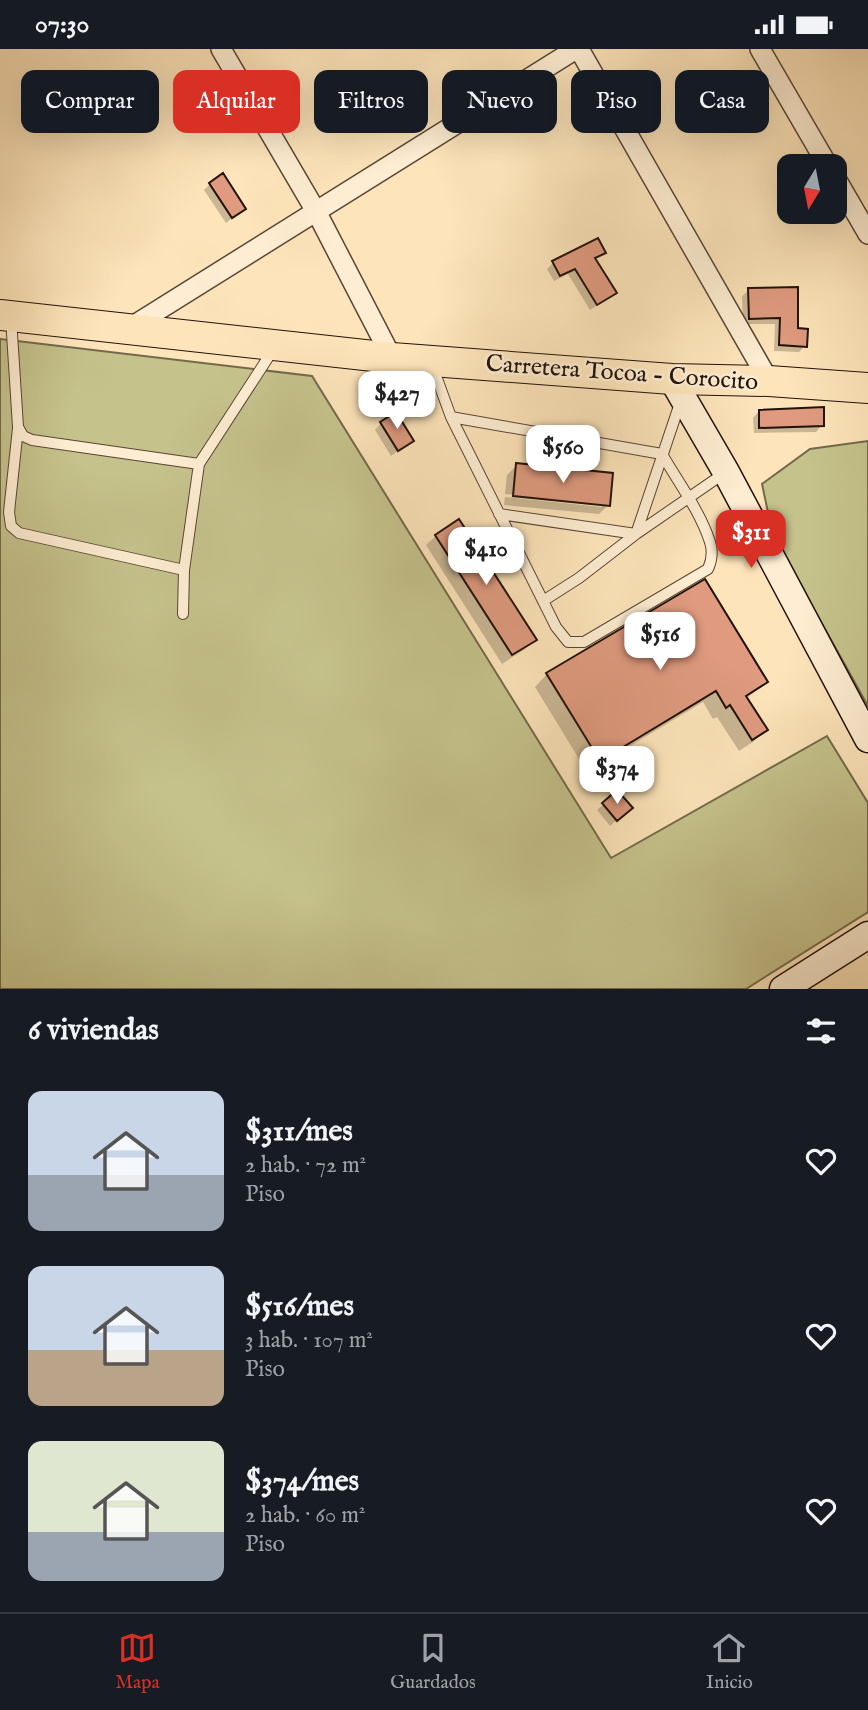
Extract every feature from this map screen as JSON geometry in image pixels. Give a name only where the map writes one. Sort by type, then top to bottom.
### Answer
[{"type":"main road","name":"Carretera Tocoa - Corocito","points":[[5,316],[275,347],[430,360],[678,387],[769,381],[868,389]]},
{"type":"street","points":[[221,49],[317,213],[392,358]]},
{"type":"street","points":[[128,329],[577,49],[769,381]]},
{"type":"street","points":[[760,49],[821,154]]},
{"type":"street","points":[[847,198],[868,234]]},
{"type":"street","points":[[678,387],[868,739]]},
{"type":"street","points":[[783,989],[868,935]]},
{"type":"lane","points":[[5,316],[18,428],[9,512],[11,526],[19,533],[184,570]]},
{"type":"lane","points":[[183,614],[184,570],[199,464],[275,347]]},
{"type":"lane","points":[[430,360],[451,417],[556,627],[568,642],[584,642],[708,569],[712,560],[711,544],[662,454],[451,417]]},
{"type":"lane","points":[[636,534],[662,454],[678,387]]},
{"type":"lane","points":[[18,428],[23,436],[32,440],[199,464]]},
{"type":"lane","points":[[543,601],[726,472]]},
{"type":"lane","points":[[499,514],[636,534]]},
{"type":"shaded area","points":[[0,339],[312,376],[611,858],[827,736],[868,803],[868,912],[746,989],[0,989]]},
{"type":"shaded area","points":[[868,441],[868,706],[773,536],[762,484],[810,449]]},
{"type":"building","points":[[223,173],[246,209],[232,218],[209,183]]},
{"type":"building","points":[[598,238],[606,253],[595,258],[617,293],[597,305],[575,269],[560,276],[552,261]]},
{"type":"building","points":[[798,287],[798,328],[808,329],[807,347],[779,345],[780,318],[749,319],[748,288]]},
{"type":"building","points":[[824,407],[824,426],[759,428],[759,410]]},
{"type":"building","points":[[396,412],[414,441],[398,451],[380,422]]},
{"type":"building","points":[[516,463],[613,473],[610,506],[513,496]]},
{"type":"building","points":[[459,519],[537,640],[512,655],[435,535]]},
{"type":"building","points":[[705,579],[768,682],[746,696],[768,730],[752,740],[730,705],[726,708],[716,691],[600,761],[546,673]]},
{"type":"building","points":[[617,790],[633,808],[617,821],[602,803]]}]
